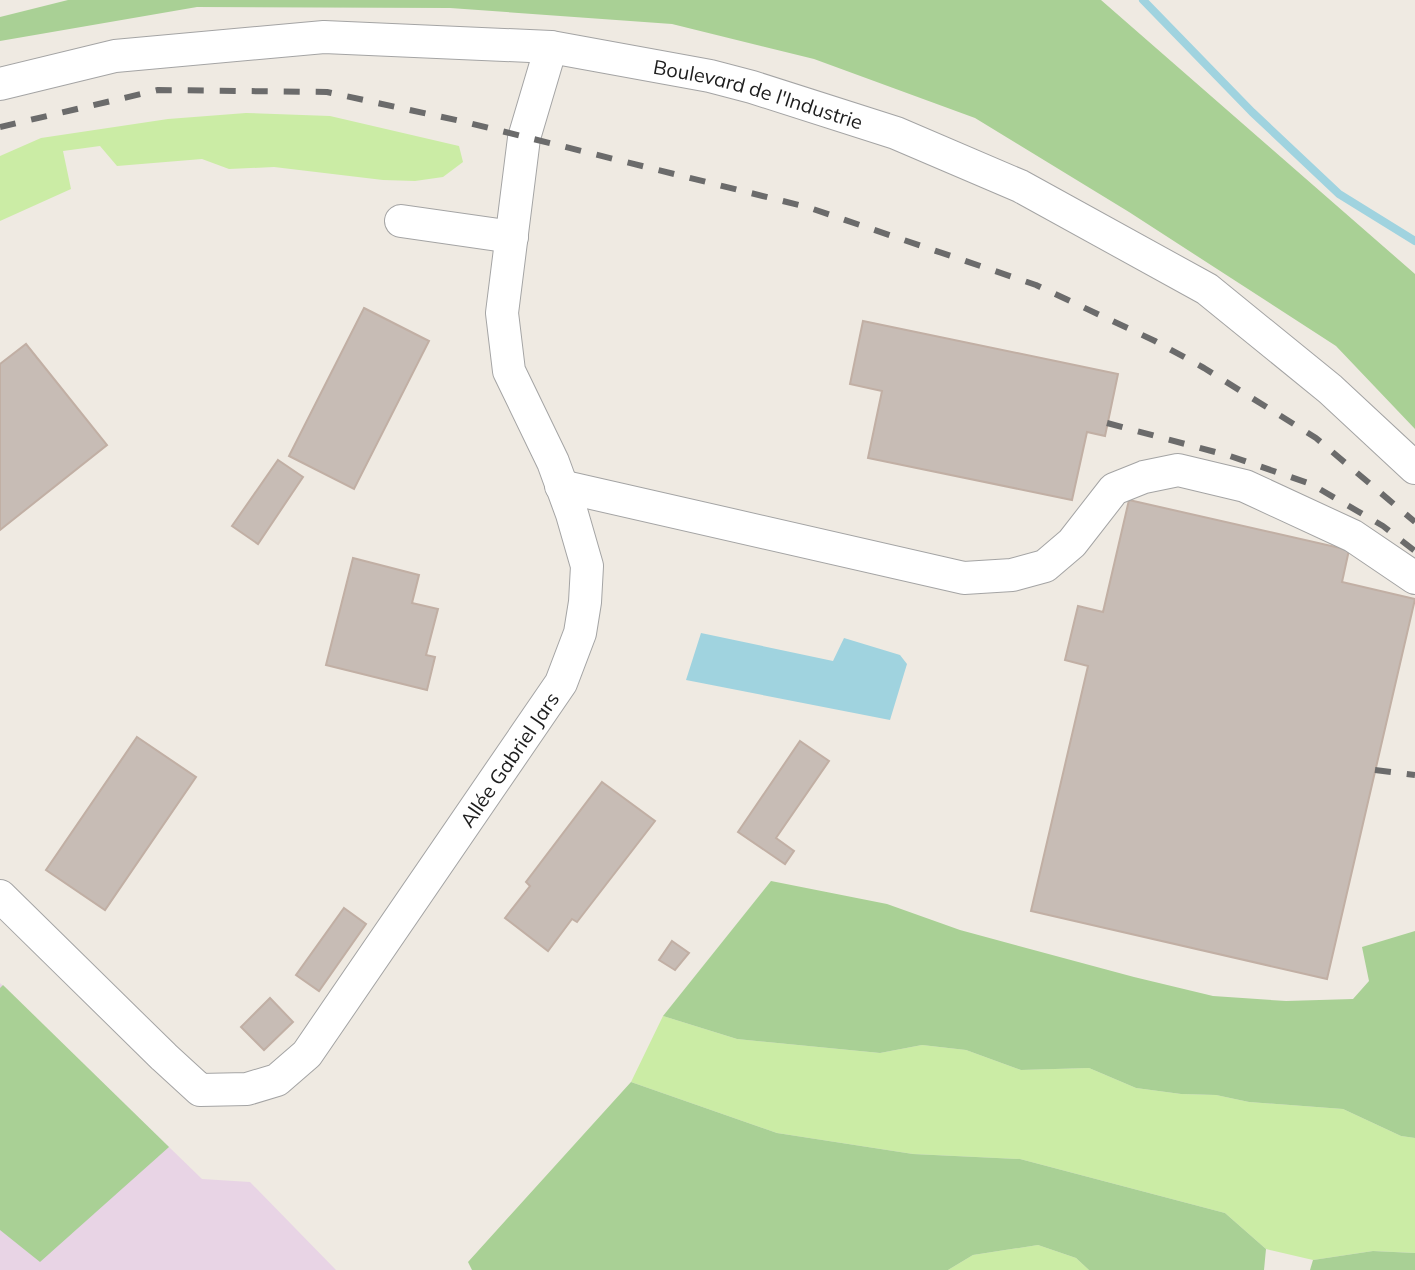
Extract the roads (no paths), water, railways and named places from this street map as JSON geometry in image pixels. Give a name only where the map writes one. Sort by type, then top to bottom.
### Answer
[{"type":"street","name":"Boulevard de l'Industrie","points":[[0,84],[115,56],[324,37],[551,47],[710,76],[752,87],[896,133],[1020,186],[1207,289],[1330,389],[1415,468]]},
{"type":"street","name":"Allée Gabriel Jars","points":[[0,896],[200,1090],[247,1089],[277,1080],[307,1054],[561,683],[580,633],[587,566],[553,462],[509,371],[502,313],[524,138],[551,47]]},
{"type":"street","points":[[401,221],[512,237]]},
{"type":"street","points":[[561,486],[964,578],[1012,575],[1045,566],[1072,543],[1114,489],[1144,477],[1178,470],[1245,486],[1353,536],[1415,578]]},
{"type":"water","points":[[701,633],[833,661],[844,638],[900,655],[907,664],[890,720],[686,680]]},
{"type":"waterway","points":[[1143,0],[1252,112],[1339,194],[1415,241]]},
{"type":"railway","points":[[0,127],[158,90],[327,92],[465,122],[807,207],[1036,285],[1155,341],[1316,438],[1415,522]]},
{"type":"railway","points":[[1107,423],[1230,456],[1311,484],[1383,526],[1415,551]]},
{"type":"railway","points":[[1375,770],[1415,775]]}]
